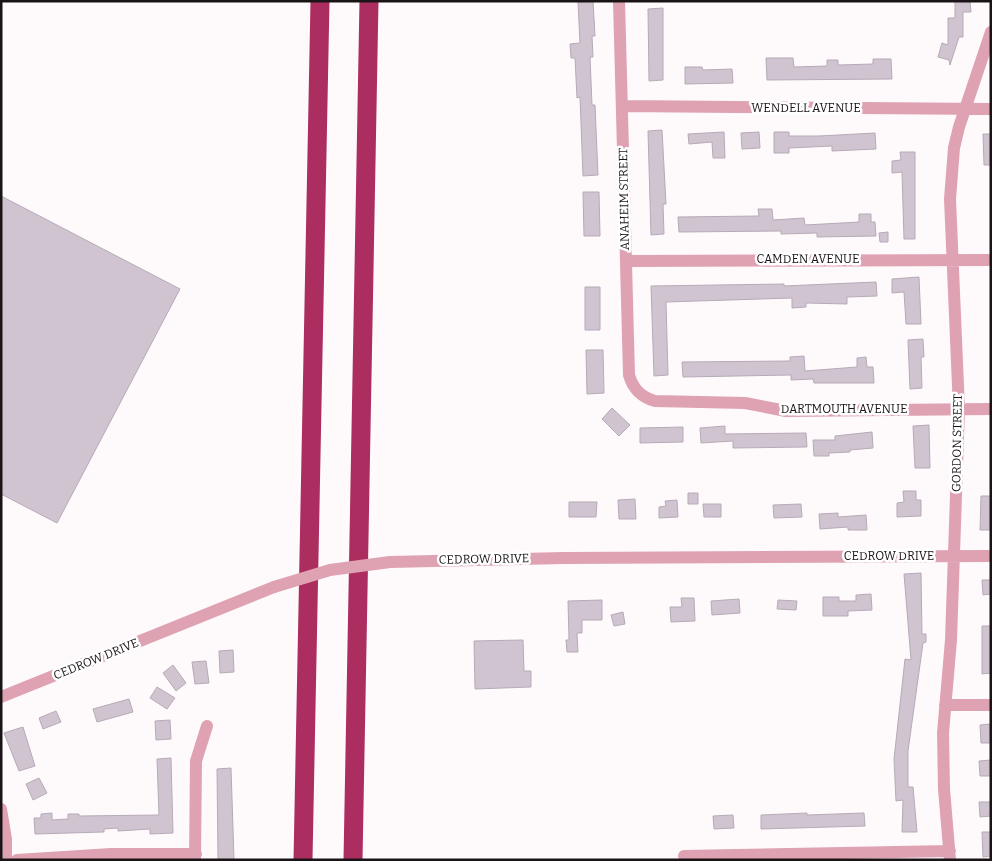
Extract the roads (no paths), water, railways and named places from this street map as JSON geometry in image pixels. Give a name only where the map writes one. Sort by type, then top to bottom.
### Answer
[{"type":"highway","points":[[303,860],[320,1]]},
{"type":"highway","points":[[353,860],[369,1]]},
{"type":"street","name":"ANAHEIM STREET","points":[[620,1],[629,374],[635,389],[640,394]]},
{"type":"street","name":"GORDON STREET","points":[[950,855],[943,756],[945,705],[951,640],[959,409],[950,199],[951,174],[954,148],[964,109],[991,32]]},
{"type":"street","name":"WENDELL AVENUE","points":[[622,106],[991,110]]},
{"type":"street","name":"CAMDEN AVENUE","points":[[626,261],[991,260]]},
{"type":"street","name":"DARTMOUTH AVENUE","points":[[640,394],[655,401],[745,403],[786,411],[991,409]]},
{"type":"street","name":"CEDROW DRIVE","points":[[1,697],[274,587],[330,570],[390,562],[574,558],[991,556]]},
{"type":"street","points":[[945,705],[991,705]]},
{"type":"street","points":[[18,860],[120,853],[196,857],[196,761],[207,726]]},
{"type":"street","points":[[1,809],[6,839],[6,860]]},
{"type":"street","points":[[684,856],[950,855]]}]
